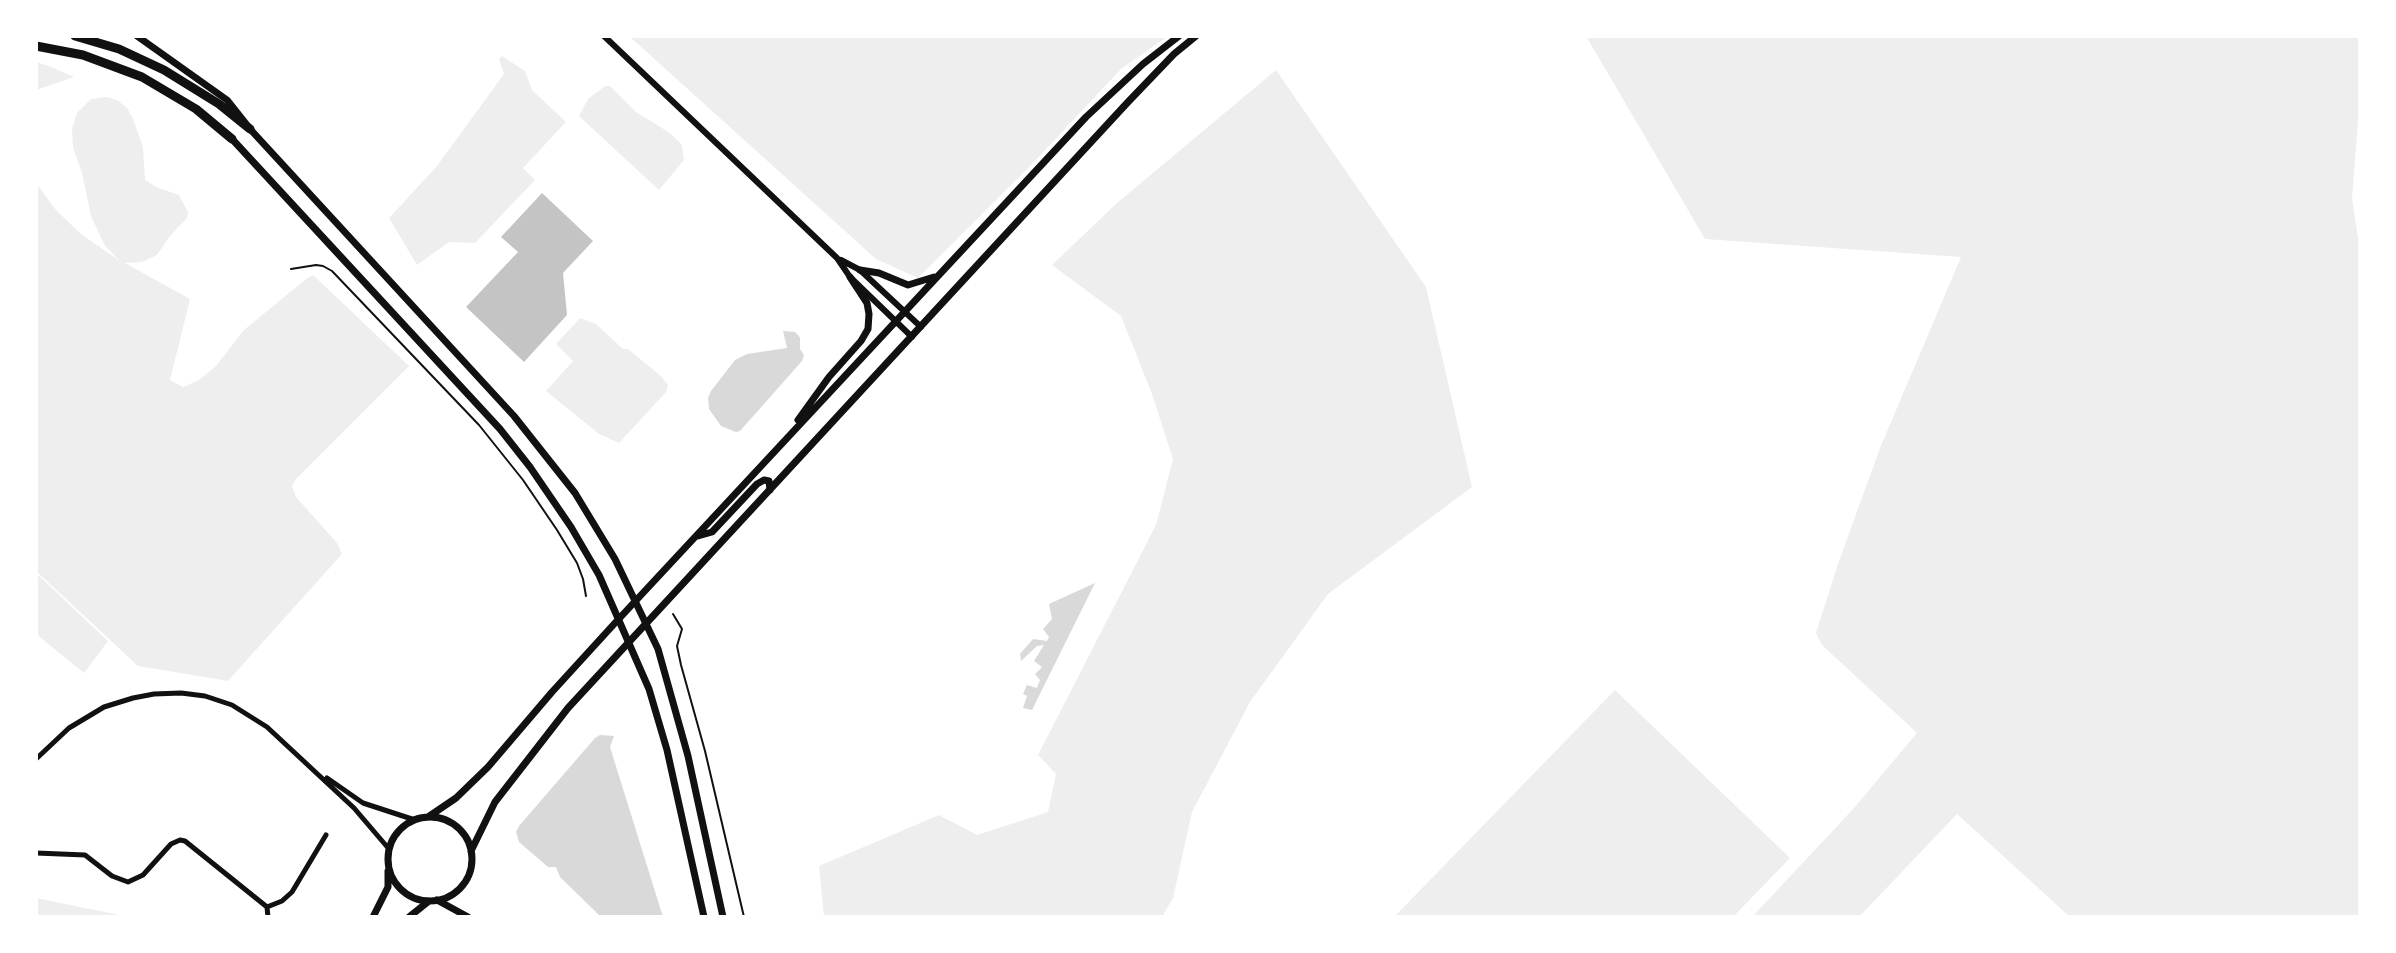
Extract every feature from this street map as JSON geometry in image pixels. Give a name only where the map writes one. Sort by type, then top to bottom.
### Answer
[{"type":"highway","points":[[75,36],[119,49],[164,70],[219,104],[250,129]]},
{"type":"highway","points":[[36,46],[98,60],[142,77],[196,109],[232,139]]},
{"type":"main road","points":[[137,36],[227,100],[250,129],[522,425],[575,493],[615,559],[654,638],[688,756],[723,917]]},
{"type":"main road","points":[[373,917],[388,887],[389,849],[399,831],[415,820],[428,817],[456,798],[488,767],[552,692],[1086,117],[1143,64],[1179,36]]},
{"type":"main road","points":[[471,851],[495,802],[568,708],[1128,102],[1174,54],[1196,36]]},
{"type":"main road","points":[[232,139],[508,439],[551,496],[599,575],[637,656],[654,704],[704,917]]},
{"type":"main road","points":[[860,270],[879,273],[908,285],[936,276]]},
{"type":"main road","points":[[786,439],[811,401],[868,329],[867,303],[850,277]]},
{"type":"main road","points":[[696,537],[712,532],[757,484],[769,481],[770,490]]},
{"type":"main road","points":[[409,917],[433,901],[454,893],[462,886],[471,868],[468,841],[456,826],[428,817]]},
{"type":"main road","points":[[389,865],[392,877],[407,894],[433,901],[468,917]]},
{"type":"street","points":[[604,36],[837,258],[850,277],[912,337]]},
{"type":"street","points":[[837,258],[860,270],[921,327]]},
{"type":"street","points":[[36,759],[69,728],[104,707],[144,695],[181,693],[218,700],[252,716],[316,770],[389,849]]},
{"type":"street","points":[[316,770],[363,803],[415,820]]},
{"type":"street","points":[[267,907],[282,901],[292,892],[326,835]]},
{"type":"street","points":[[36,853],[85,855],[112,876],[128,882],[143,875],[171,844],[185,841],[267,907],[268,917]]},
{"type":"lane","points":[[291,269],[316,265],[332,271],[479,425],[523,480],[562,538],[577,563],[586,596]]},
{"type":"path","points":[[673,614],[682,629],[677,646],[681,665],[705,751],[744,917]]},
{"type":"shaded area","points":[[629,36],[1168,36],[1121,69],[918,278],[876,259]]},
{"type":"shaded area","points":[[1586,36],[2359,36],[2360,97],[2352,198],[2360,252],[2360,917],[2070,917],[1957,814],[1859,917],[1752,917],[1854,808],[1917,733],[1822,645],[1816,633],[1880,448],[1961,257],[1705,239]]},
{"type":"shaded area","points":[[502,56],[525,71],[532,90],[566,122],[523,168],[535,180],[475,243],[449,242],[417,265],[389,218],[437,166],[504,74],[499,59]]},
{"type":"shaded area","points":[[36,62],[49,66],[74,77],[36,90]]},
{"type":"shaded area","points":[[1276,70],[1426,287],[1472,487],[1328,594],[1250,702],[1192,812],[1173,898],[1162,917],[824,917],[819,866],[939,815],[977,835],[1048,812],[1056,774],[1038,755],[1156,525],[1173,459],[1152,394],[1121,316],[1052,265],[1117,203]]},
{"type":"shaded area","points":[[605,86],[610,86],[636,112],[670,133],[682,145],[684,160],[659,190],[579,116],[588,99]]},
{"type":"shaded area","points":[[106,97],[117,100],[127,108],[133,119],[143,147],[145,180],[179,195],[188,212],[187,218],[157,255],[142,262],[125,263],[190,299],[170,380],[183,387],[199,380],[216,366],[244,330],[313,275],[409,366],[296,479],[292,486],[296,497],[337,543],[342,554],[228,681],[138,666],[36,571],[36,183],[56,210],[82,235],[120,261],[105,246],[91,216],[73,147],[72,129],[77,113],[91,99]]},
{"type":"shaded area","points":[[580,318],[596,324],[668,385],[666,392],[619,443],[599,434],[546,391],[573,361],[556,344]]},
{"type":"shaded area","points":[[783,331],[795,332],[800,338],[800,349],[804,355],[802,361],[740,431],[721,426],[709,409],[711,391],[735,360],[747,354],[787,348]]},
{"type":"shaded area","points":[[36,573],[108,641],[84,673],[36,634]]},
{"type":"shaded area","points":[[1095,583],[1032,710],[1023,708],[1027,685],[1037,688],[1040,680],[1035,674],[1042,667],[1034,661],[1044,645],[1037,646],[1021,661],[1020,654],[1033,639],[1047,641],[1049,637],[1043,629],[1052,619],[1049,604]]},
{"type":"shaded area","points":[[1615,690],[1790,858],[1733,917],[1394,917]]},
{"type":"shaded area","points":[[600,735],[614,736],[610,747],[663,917],[601,917],[560,877],[556,867],[548,867],[519,842],[516,832],[519,826]]},
{"type":"shaded area","points":[[36,898],[129,917],[36,917]]},
{"type":"building","points":[[542,193],[593,241],[563,273],[567,315],[524,362],[466,307],[518,252],[501,237]]}]
